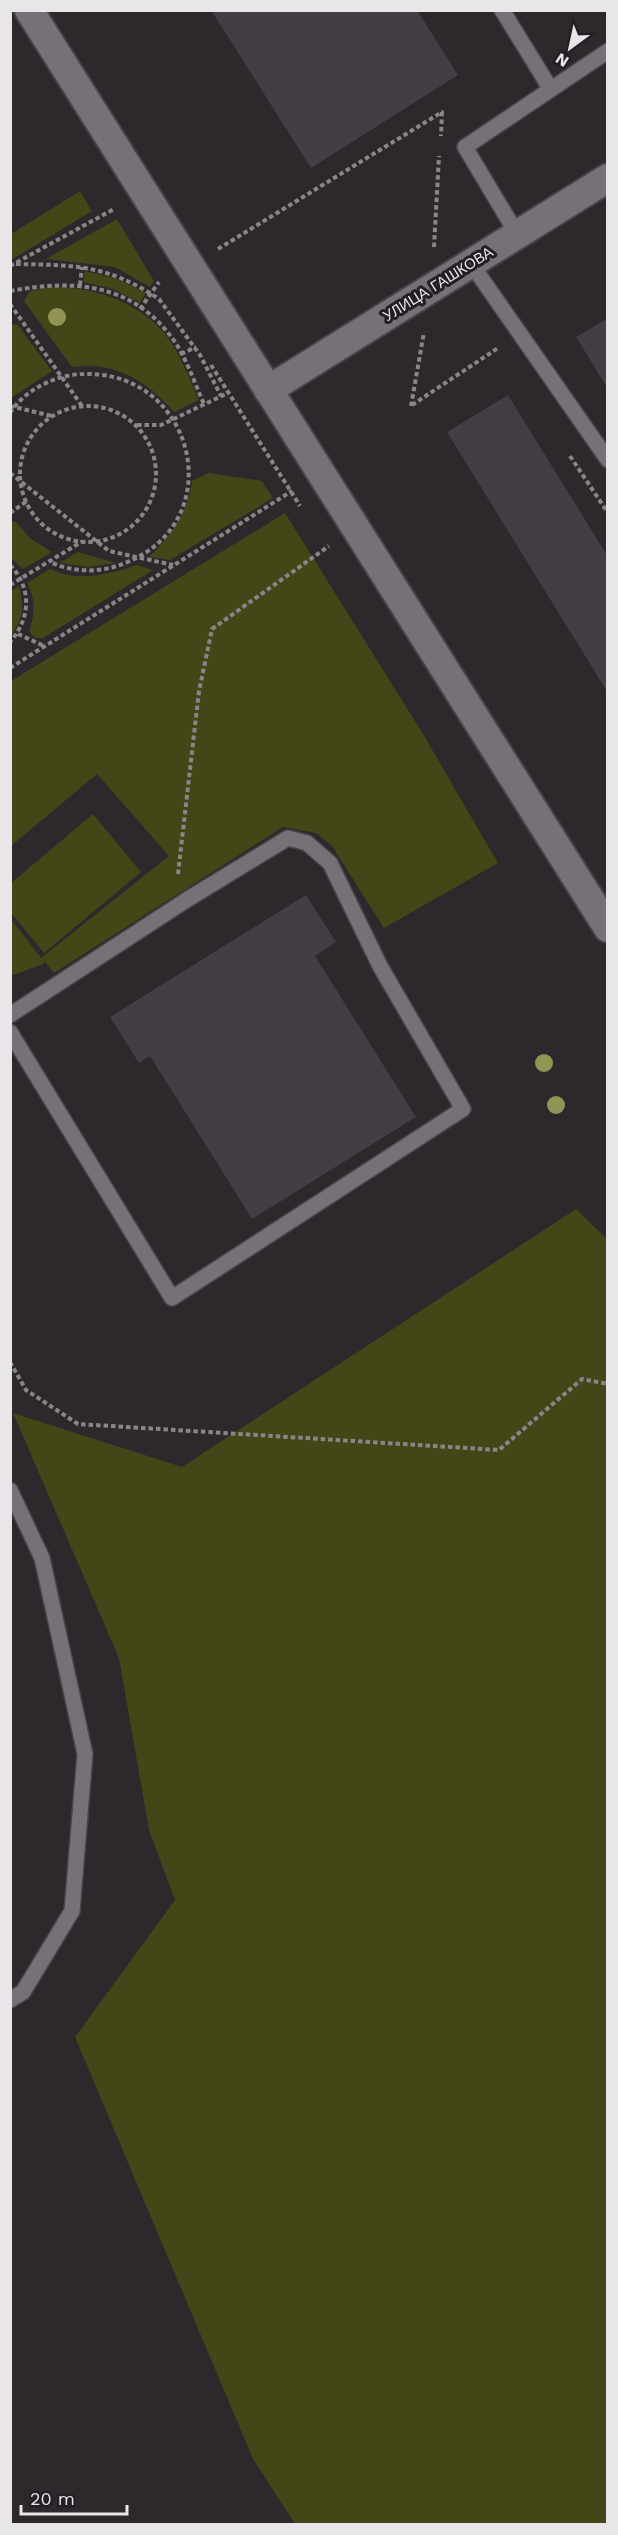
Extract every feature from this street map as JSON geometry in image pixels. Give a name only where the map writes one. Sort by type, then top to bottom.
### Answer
[{"type":"street","points":[[29,10],[608,928]]},
{"type":"street","name":"УЛИЦА ГАШКОВА","points":[[268,390],[472,265],[517,234],[608,178]]},
{"type":"lane","points":[[502,10],[550,88]]},
{"type":"lane","points":[[517,234],[465,147],[608,51]]},
{"type":"lane","points":[[472,265],[608,460]]},
{"type":"lane","points":[[10,1015],[174,908],[288,838],[307,843],[330,863],[380,966],[463,1109],[172,1298],[10,1032]]},
{"type":"lane","points":[[10,1490],[42,1558],[85,1754],[72,1911],[23,1992],[10,2000]]},
{"type":"path","points":[[210,254],[442,112],[432,289],[411,406],[500,348]]},
{"type":"path","points":[[13,265],[113,208],[119,217]]},
{"type":"path","points":[[13,265],[82,267],[115,274],[159,298],[197,346],[303,510]]},
{"type":"path","points":[[80,285],[82,267]]},
{"type":"path","points":[[153,273],[165,291]]},
{"type":"path","points":[[140,309],[159,282]]},
{"type":"path","points":[[10,291],[49,284],[80,285],[111,291],[140,309],[175,342],[204,404]]},
{"type":"path","points":[[10,304],[82,406]]},
{"type":"path","points":[[182,318],[221,396]]},
{"type":"path","points":[[181,354],[197,346]]},
{"type":"path","points":[[10,413],[12,407],[40,386],[71,374],[104,373],[135,383],[162,403],[180,430],[188,454],[189,479],[184,504],[173,527],[156,546],[138,558],[113,568],[88,571],[63,568],[50,562]]},
{"type":"path","points":[[136,425],[161,425],[228,393]]},
{"type":"path","points":[[82,406],[96,406],[118,412],[136,425],[150,444],[156,466],[155,488],[147,509],[133,526],[114,537],[97,541],[70,539],[50,530],[34,515],[21,480],[24,451],[35,431],[52,416],[82,406]]},
{"type":"path","points":[[12,407],[52,416]]},
{"type":"path","points":[[10,668],[290,493],[319,470]]},
{"type":"path","points":[[10,473],[109,551],[174,565]]},
{"type":"path","points":[[10,513],[27,501]]},
{"type":"path","points":[[174,908],[199,691],[212,629],[329,546],[323,537]]},
{"type":"path","points":[[10,585],[84,541]]},
{"type":"path","points":[[10,565],[21,579],[27,596],[27,614],[18,634],[10,642]]},
{"type":"path","points":[[18,634],[45,647]]},
{"type":"path","points":[[10,1362],[26,1389],[78,1424],[499,1450],[582,1379],[608,1384]]},
{"type":"green space","points":[[80,191],[92,211],[11,260],[11,234]]},
{"type":"green space","points":[[117,219],[154,281],[150,287],[115,267],[46,259]]},
{"type":"green space","points":[[85,271],[115,278],[146,293],[140,303],[113,289],[83,282]]},
{"type":"green space","points":[[52,287],[87,290],[104,295],[120,301],[150,319],[173,345],[199,400],[174,412],[153,391],[116,370],[88,366],[72,367],[24,301],[30,291]]},
{"type":"green space","points":[[17,324],[52,371],[11,398],[11,325]]},
{"type":"green space","points":[[209,473],[262,481],[273,498],[170,560],[149,557],[177,523],[187,503],[192,481]]},
{"type":"green space","points":[[285,513],[423,734],[498,863],[384,928],[332,846],[316,833],[283,827],[54,973],[43,959],[45,963],[14,975],[11,973],[11,919],[41,958],[169,856],[97,774],[11,846],[11,681]]},
{"type":"green space","points":[[15,521],[31,539],[52,552],[23,569],[11,558],[11,523]]},
{"type":"green space","points":[[78,552],[116,563],[88,567],[59,563]]},
{"type":"green space","points":[[137,565],[153,570],[43,638],[36,638],[29,632],[34,607],[27,583],[50,569],[71,576],[94,576]]},
{"type":"green space","points":[[19,586],[22,612],[11,636],[11,591]]},
{"type":"green space","points":[[93,814],[141,872],[44,953],[11,913],[11,883]]},
{"type":"green space","points":[[576,1209],[608,1240],[607,2524],[295,2524],[253,2459],[75,2037],[175,1900],[149,1830],[119,1658],[13,1413],[182,1467]]},
{"type":"building","points":[[211,10],[417,10],[458,75],[311,168]]},
{"type":"building","points":[[608,318],[608,389],[576,337]]},
{"type":"building","points":[[508,395],[608,557],[608,693],[447,432]]},
{"type":"building","points":[[306,895],[336,942],[315,956],[416,1117],[252,1219],[150,1056],[139,1063],[110,1017]]}]
